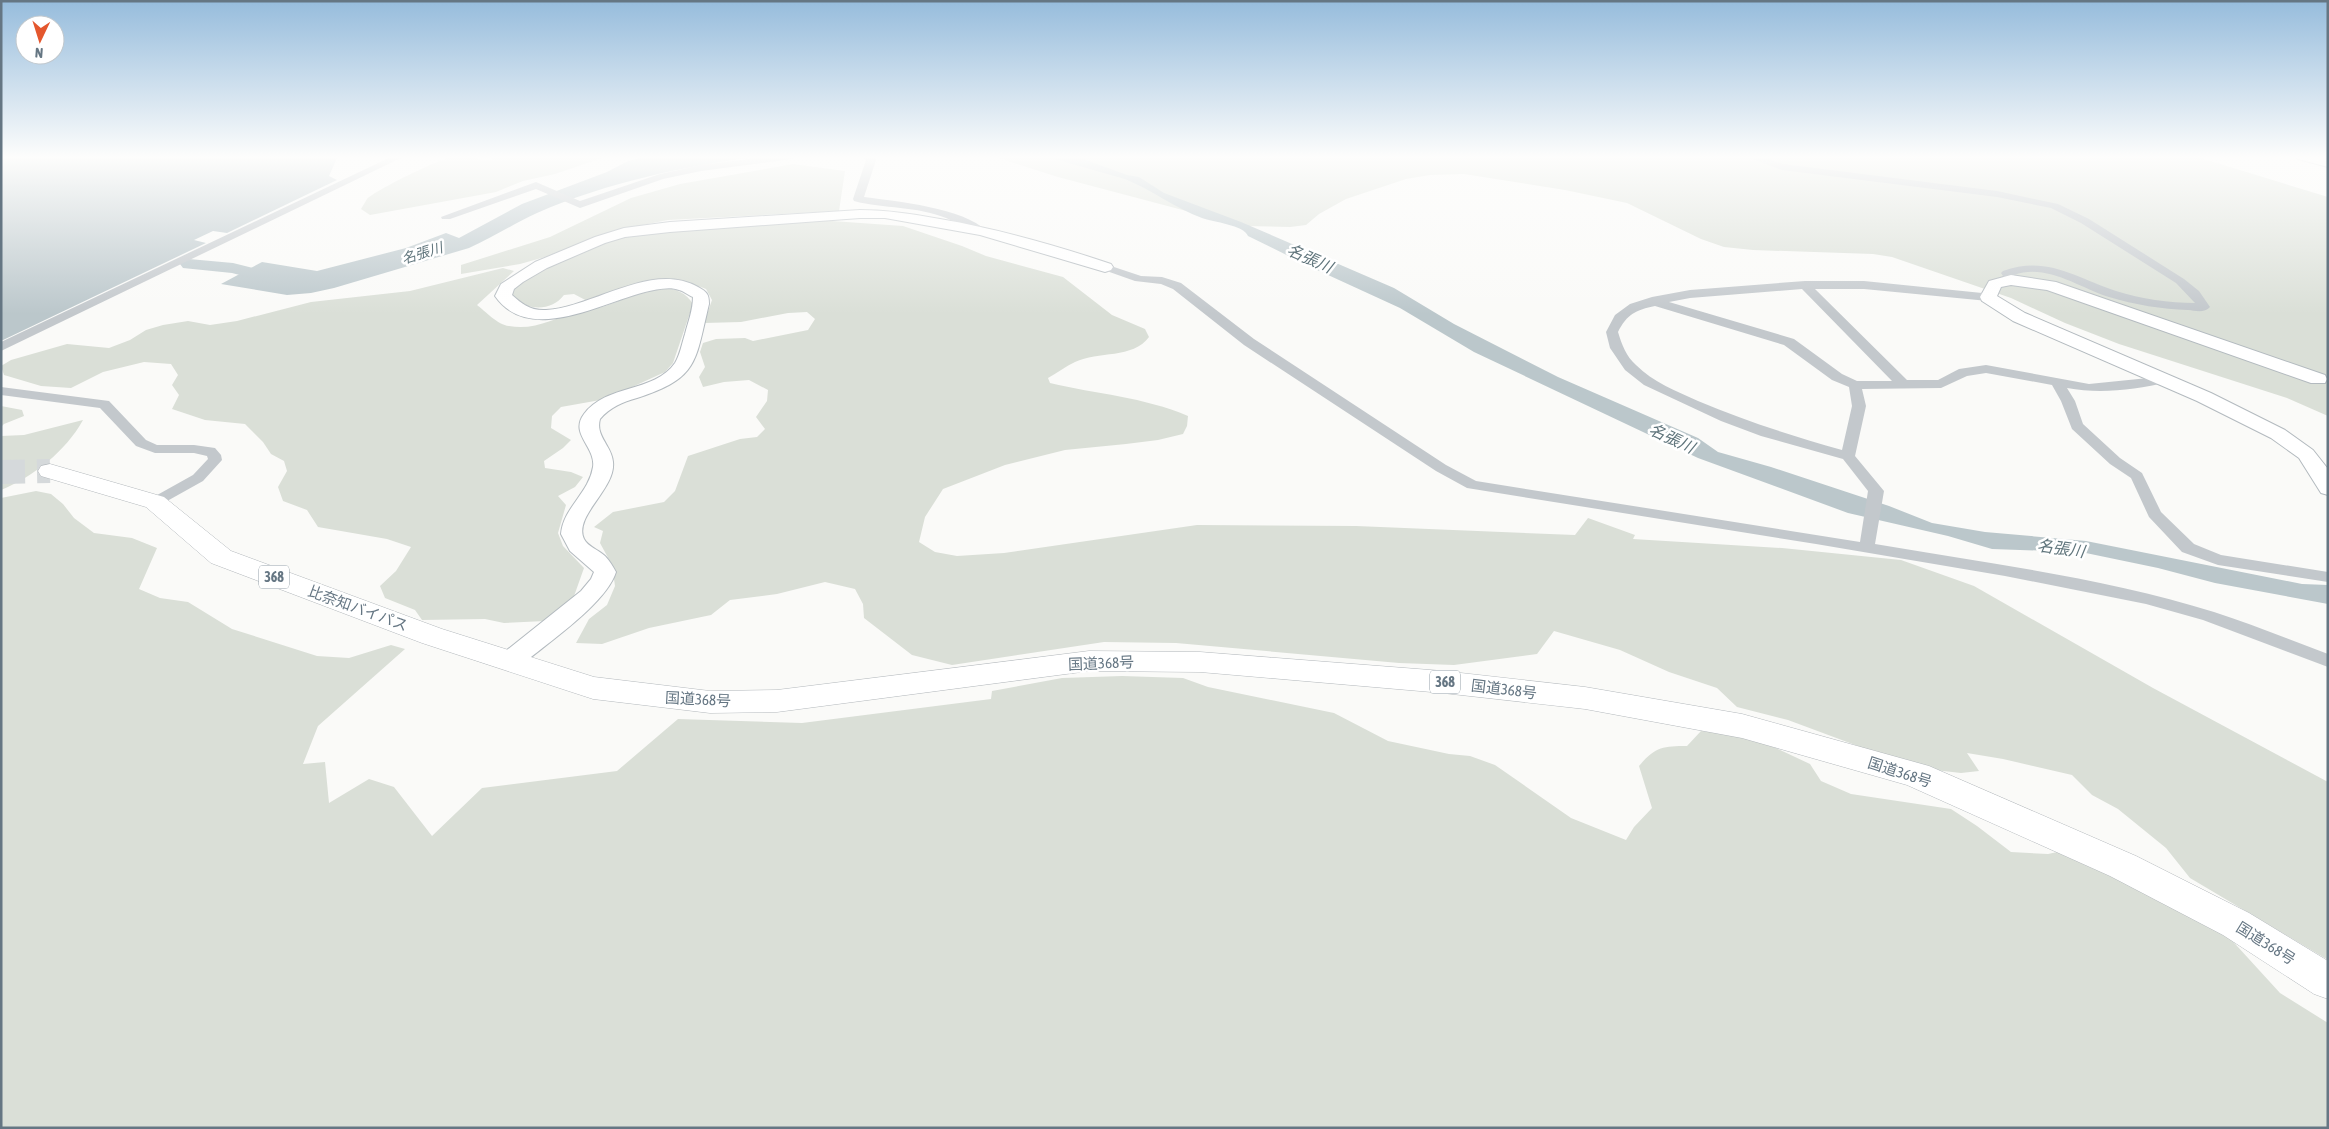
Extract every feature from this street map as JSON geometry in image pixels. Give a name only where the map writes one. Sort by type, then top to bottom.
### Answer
[{"type":"highway","name":"比奈知バイパス","points":[[50,471],[155,502],[221,558],[432,636],[511,660]]},
{"type":"highway","name":"国道368号","points":[[511,660],[593,688],[710,702],[777,701],[1089,661],[1200,662],[1444,682],[1585,698],[1742,726],[1917,775],[2123,866],[2236,924],[2328,982]]},
{"type":"street","points":[[1,347],[290,209]]},
{"type":"street","points":[[446,217],[470,209]]},
{"type":"street","points":[[924,209],[949,215],[981,231]]},
{"type":"street","points":[[2011,280],[2007,273],[2012,270],[2054,270],[2088,286],[2137,301],[2181,307],[2204,307],[2195,294],[2167,272],[2085,221],[2060,209]]},
{"type":"street","points":[[511,660],[589,596],[602,581],[605,572],[598,560],[576,544],[572,534],[574,521],[600,479],[602,470],[603,461],[590,430],[591,418],[613,400],[653,386],[676,371],[684,362],[701,304],[701,295],[695,289],[680,285],[664,284],[632,290],[568,312],[531,313],[521,311],[507,302],[503,296],[507,287],[541,265],[576,249],[616,235],[646,228],[885,214],[981,231],[1070,255],[1139,279],[1162,281],[1177,286],[1256,347],[1441,468],[1472,485],[1868,541],[2147,599],[2209,616],[2328,661]]},
{"type":"street","points":[[1988,297],[1995,284],[2011,280],[2031,281],[2070,291],[2323,380]]},
{"type":"street","points":[[1868,541],[1876,491],[1848,456],[1766,433],[1669,394],[1630,367],[1616,348],[1612,332],[1620,318],[1634,307],[1652,301],[1690,294],[1805,285],[1864,285],[1988,297],[2019,317],[2244,415],[2278,434],[2306,454],[2319,471],[2328,489]]},
{"type":"street","points":[[1805,285],[1904,385]]},
{"type":"street","points":[[1652,301],[1788,342],[1836,376],[1855,385],[1940,384],[1964,372],[1986,369],[2089,388],[2115,387],[2163,379]]},
{"type":"street","points":[[2057,383],[2068,401],[2077,426],[2115,461],[2137,476],[2154,514],[2188,548],[2218,560],[2328,577]]},
{"type":"street","points":[[1848,456],[1859,406],[1855,385]]},
{"type":"street","points":[[1,390],[104,404],[142,443],[148,446],[155,449],[210,451],[214,454],[215,460],[198,478],[155,502]]},
{"type":"shaded area","points":[[361,209],[405,209],[370,215]]},
{"type":"shaded area","points":[[609,209],[839,209],[839,211],[668,220],[613,231],[545,257],[520,264],[461,274],[461,265],[550,237]]},
{"type":"shaded area","points":[[1178,209],[1329,209],[1306,225],[1290,227],[1243,226]]},
{"type":"shaded area","points":[[1639,209],[2328,209],[2328,416],[2287,398],[2119,344],[2065,323],[2011,298],[1892,257],[1873,254],[1753,250],[1724,247],[1701,239]]},
{"type":"shaded area","points":[[818,220],[903,226],[986,256],[1063,277],[1112,315],[1145,329],[1149,337],[1134,349],[1084,359],[1068,365],[1048,378],[1050,383],[1154,404],[1188,416],[1187,426],[1183,434],[1158,440],[1065,450],[1005,465],[943,489],[925,517],[919,542],[935,552],[957,556],[1004,553],[1197,525],[1356,526],[1575,535],[1588,518],[1635,535],[1633,539],[1782,548],[1901,560],[1974,586],[2153,688],[2328,782],[2328,960],[2190,878],[2166,848],[2118,809],[2092,795],[2072,775],[2003,759],[1967,753],[1979,771],[1961,773],[1917,768],[1788,720],[1737,707],[1717,688],[1669,672],[1620,650],[1554,631],[1537,654],[1454,665],[1399,663],[1176,643],[1104,642],[952,665],[912,655],[864,618],[863,604],[855,589],[825,582],[777,594],[730,600],[711,615],[649,628],[602,644],[576,643],[589,619],[607,605],[615,586],[612,565],[600,543],[603,531],[594,527],[613,512],[664,502],[675,491],[688,456],[740,439],[757,437],[765,429],[756,417],[767,401],[768,390],[749,380],[724,382],[703,387],[699,377],[705,367],[700,352],[703,343],[716,339],[745,338],[753,341],[808,330],[815,319],[807,312],[788,313],[741,322],[704,323],[712,300],[706,289],[676,282],[661,281],[632,286],[589,302],[574,294],[564,295],[552,305],[538,308],[516,301],[510,296],[520,280],[584,248],[629,235]]},
{"type":"shaded area","points":[[503,268],[514,271],[477,305],[496,320],[509,326],[527,327],[544,323],[579,311],[602,307],[652,290],[675,290],[685,295],[693,304],[673,363],[665,372],[606,399],[561,407],[552,416],[551,428],[571,440],[544,461],[545,468],[571,472],[583,477],[575,487],[558,496],[566,505],[558,533],[563,546],[584,568],[573,599],[545,621],[504,623],[485,619],[422,620],[415,610],[385,598],[380,586],[396,571],[411,547],[387,539],[318,527],[307,510],[283,501],[278,487],[287,471],[284,461],[271,454],[263,442],[245,424],[205,420],[172,409],[179,395],[172,385],[178,375],[171,364],[144,362],[103,372],[71,388],[41,386],[4,375],[1,366],[11,360],[67,344],[109,348],[130,340],[146,330],[163,325],[188,321],[210,325],[237,321],[311,302],[410,291]]},
{"type":"shaded area","points":[[1,406],[22,410],[24,416],[1,427]]},
{"type":"shaded area","points":[[83,420],[68,442],[48,462],[25,478],[1,490],[1,436],[24,435]]},
{"type":"shaded area","points":[[36,491],[51,494],[63,504],[74,518],[94,533],[132,538],[157,548],[139,589],[160,598],[188,602],[232,629],[317,656],[349,658],[391,645],[405,649],[318,726],[303,764],[325,762],[329,803],[369,779],[394,787],[432,836],[482,788],[617,771],[678,719],[802,723],[991,699],[992,691],[1062,678],[1122,676],[1183,678],[1208,687],[1334,713],[1388,741],[1449,754],[1470,756],[1495,765],[1571,818],[1626,840],[1634,827],[1652,808],[1639,766],[1650,755],[1665,747],[1687,746],[1701,731],[1733,734],[1776,748],[1810,764],[1821,781],[1851,794],[1951,809],[2011,852],[2048,854],[2062,851],[2227,935],[2280,993],[2328,1023],[2328,1128],[1,1128],[1,498]]},
{"type":"water","points":[[1,209],[277,209],[227,233],[213,231],[194,240],[206,243],[1,341]]},
{"type":"water","points":[[513,209],[548,209],[469,248],[334,288],[311,293],[287,295],[221,284],[262,262],[317,271],[406,248],[446,233],[459,238]]},
{"type":"water","points":[[1182,209],[1206,209],[1394,288],[1454,324],[1558,377],[1698,438],[1718,452],[1771,467],[1889,506],[1932,523],[1985,532],[2086,541],[2302,584],[2328,585],[2328,604],[2215,583],[2158,568],[2081,552],[1992,549],[1948,536],[1848,513],[1698,458],[1474,352],[1400,308],[1248,236],[1241,229],[1192,214]]},
{"type":"waterway","name":"名張川","points":[[189,264],[233,268],[278,280]]},
{"type":"tunnel","points":[[1,472],[50,471]]}]
